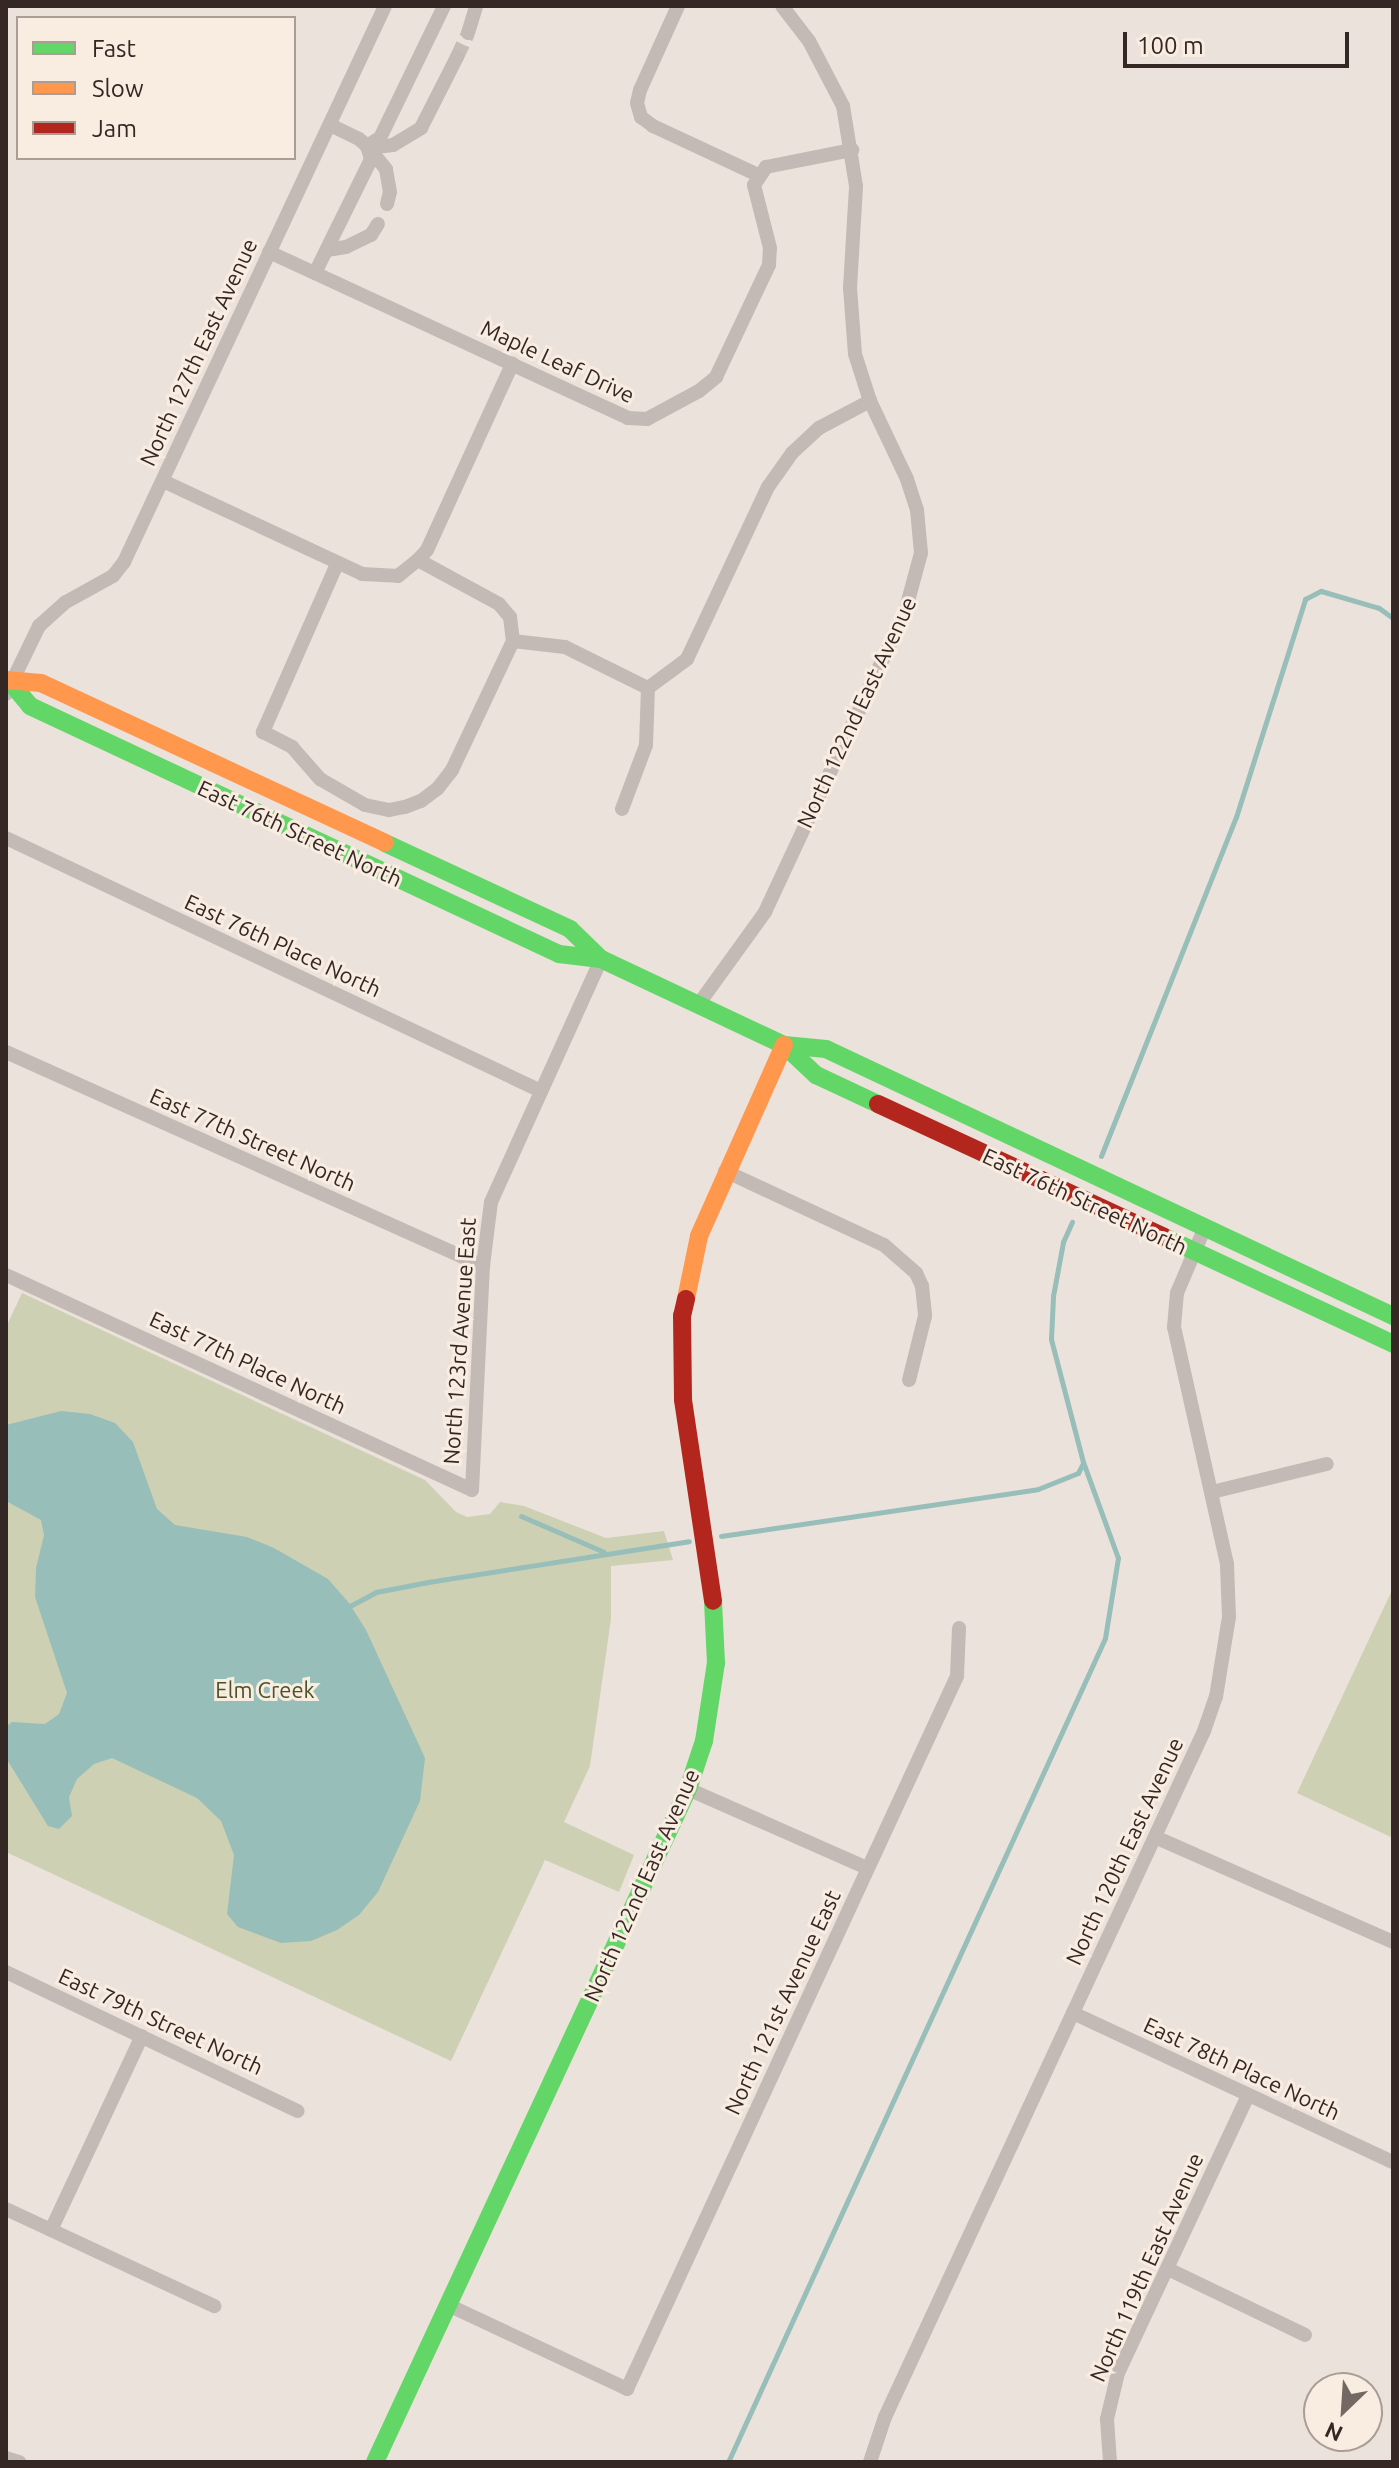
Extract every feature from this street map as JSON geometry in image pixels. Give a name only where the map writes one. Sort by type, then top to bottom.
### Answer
[{"type":"main road","name":"East 76th Street North","points":[[8,686],[44,684],[570,929],[601,959]]},
{"type":"main road","name":"East 76th Street North","points":[[8,686],[30,706],[103,741],[559,954],[601,959],[784,1045],[816,1075],[1393,1344]]},
{"type":"main road","name":"East 76th Street North","points":[[784,1045],[826,1049],[1393,1316]]},
{"type":"main road","name":"North 122nd East Avenue","points":[[375,2462],[688,1789],[711,1707],[715,1613],[683,1400],[681,1330],[695,1247],[725,1171],[784,1045]]},
{"type":"street","name":"North 127th East Avenue","points":[[8,686],[39,626],[66,602],[113,576],[124,562],[385,6]]},
{"type":"street","points":[[368,147],[380,138],[444,6]]},
{"type":"street","points":[[468,33],[476,6]]},
{"type":"street","points":[[678,6],[640,90],[637,103],[641,117],[653,126],[760,176],[766,167],[852,150]]},
{"type":"street","name":"North 122nd East Avenue","points":[[698,1005],[765,912],[912,592],[921,553],[917,510],[896,453],[870,401],[855,354],[850,322],[857,221],[852,150],[843,106],[809,41],[782,6]]},
{"type":"street","points":[[368,147],[393,145],[421,128],[457,57]]},
{"type":"street","points":[[330,125],[368,147],[386,169],[390,192],[387,204]]},
{"type":"street","points":[[315,273],[371,159],[368,147]]},
{"type":"street","name":"Maple Leaf Drive","points":[[269,252],[635,421],[647,419],[699,391],[716,377],[769,265],[770,248],[754,185],[760,176]]},
{"type":"street","points":[[327,250],[346,247],[371,235],[378,224]]},
{"type":"street","points":[[163,481],[337,564],[378,577],[398,576],[427,550],[512,364]]},
{"type":"street","points":[[648,688],[687,659],[768,487],[792,453],[819,428],[870,401]]},
{"type":"street","points":[[337,564],[263,732],[292,747],[320,779],[365,805],[389,810],[421,801],[452,770],[513,641],[510,617],[499,604],[418,560]]},
{"type":"street","points":[[513,641],[565,647],[648,688]]},
{"type":"street","points":[[622,809],[646,745],[648,688]]},
{"type":"street","name":"East 76th Place North","points":[[6,838],[541,1091]]},
{"type":"street","name":"North 123rd Avenue East","points":[[472,1490],[483,1266],[491,1202],[601,959]]},
{"type":"street","name":"East 77th Street North","points":[[6,1052],[483,1266]]},
{"type":"street","points":[[725,1171],[884,1245],[916,1273],[922,1286],[925,1316],[909,1380]]},
{"type":"street","name":"North 120th East Avenue","points":[[870,2462],[885,2417],[1204,1731],[1223,1672],[1229,1587],[1212,1492],[1174,1327],[1177,1293],[1205,1227]]},
{"type":"street","name":"East 77th Place North","points":[[6,1275],[472,1490]]},
{"type":"street","points":[[1212,1492],[1327,1464]]},
{"type":"street","name":"North 121st Avenue East","points":[[448,2305],[627,2389],[957,1676],[959,1628]]},
{"type":"street","points":[[688,1789],[867,1868]]},
{"type":"street","points":[[1155,1837],[1393,1942]]},
{"type":"street","name":"East 79th Street North","points":[[6,1972],[298,2111]]},
{"type":"street","name":"East 78th Place North","points":[[1073,2013],[1393,2162]]},
{"type":"street","points":[[51,2230],[142,2036]]},
{"type":"street","name":"North 119th East Avenue","points":[[1110,2462],[1107,2419],[1118,2373],[1248,2095]]},
{"type":"street","points":[[6,2209],[214,2306]]},
{"type":"street","points":[[1168,2269],[1305,2335]]},
{"type":"street","points":[[6,2458],[19,2462]]},
{"type":"green space","name":"Elm Creek","points":[[22,1293],[425,1480],[456,1512],[467,1517],[490,1514],[500,1502],[524,1506],[606,1538],[664,1531],[673,1560],[611,1566],[611,1619],[590,1766],[564,1822],[634,1855],[619,1892],[545,1860],[451,2061],[6,1852],[6,1327]]},
{"type":"green space","points":[[1393,1588],[1393,1838],[1297,1793]]},
{"type":"water","points":[[61,1411],[90,1414],[115,1423],[133,1442],[157,1509],[175,1525],[247,1537],[274,1548],[328,1579],[349,1603],[366,1630],[425,1758],[420,1801],[378,1892],[359,1915],[337,1930],[311,1941],[281,1943],[238,1927],[227,1914],[234,1855],[221,1821],[197,1798],[112,1758],[94,1764],[77,1779],[69,1797],[72,1816],[59,1829],[48,1826],[6,1758],[6,1727],[12,1722],[45,1724],[59,1714],[67,1693],[35,1597],[36,1568],[44,1535],[41,1520],[6,1501],[6,1425]]},
{"type":"waterway","points":[[1101,1156],[1236,817],[1305,599],[1321,591],[1379,608],[1393,618]]},
{"type":"waterway","points":[[728,2462],[1105,1638],[1118,1558],[1083,1462],[1051,1339],[1053,1296],[1063,1242],[1072,1222]]},
{"type":"waterway","points":[[721,1536],[1038,1489],[1078,1473],[1083,1463]]},
{"type":"waterway","points":[[521,1516],[604,1552]]},
{"type":"waterway","points":[[348,1607],[376,1592],[689,1541]]},
{"type":"tunnel","points":[[457,57],[468,33]]},
{"type":"traffic: fast","points":[[11,683],[30,706],[559,954],[601,959],[784,1045],[816,1075],[878,1104]]},
{"type":"traffic: fast","points":[[385,843],[570,929],[601,959]]},
{"type":"traffic: fast","points":[[784,1045],[826,1049],[1393,1316]]},
{"type":"traffic: fast","points":[[1164,1237],[1393,1344]]},
{"type":"traffic: fast","points":[[375,2462],[688,1789],[704,1741],[716,1663],[713,1601]]},
{"type":"traffic: slow","points":[[6,680],[41,683],[385,843]]},
{"type":"traffic: slow","points":[[686,1299],[699,1236],[784,1045]]},
{"type":"traffic: jam","points":[[878,1104],[1164,1237]]},
{"type":"traffic: jam","points":[[686,1299],[682,1316],[683,1400],[713,1601]]}]
